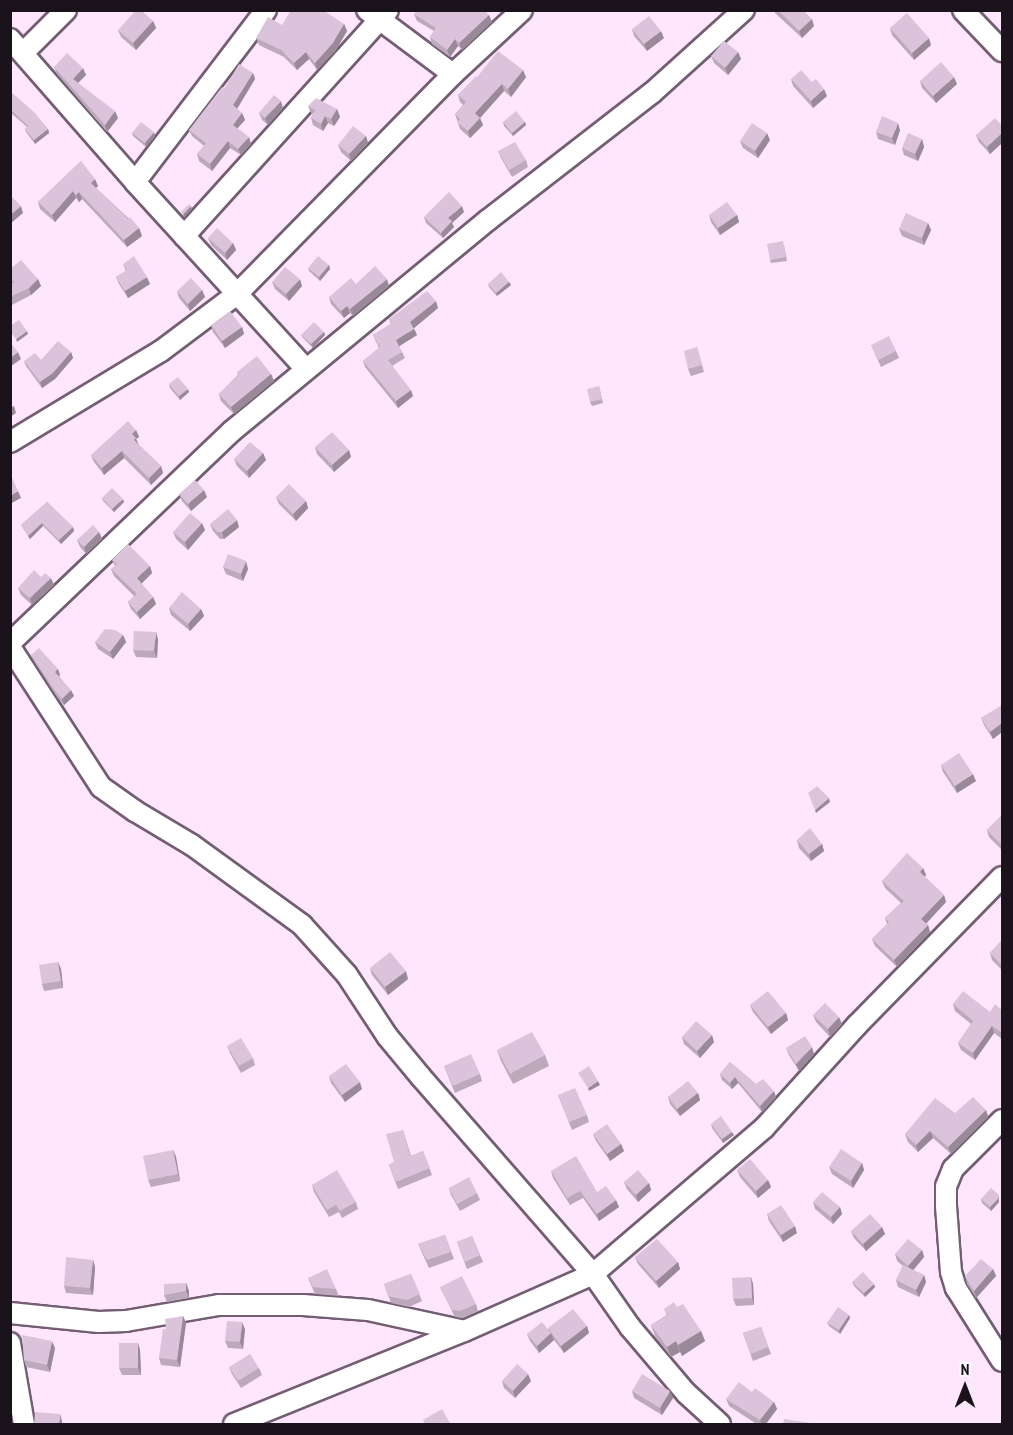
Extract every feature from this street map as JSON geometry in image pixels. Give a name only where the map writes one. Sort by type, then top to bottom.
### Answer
[{"type":"street","points":[[66,10],[17,46],[135,182],[306,369]]},
{"type":"street","points":[[135,182],[266,10]]},
{"type":"street","points":[[10,442],[161,351],[237,294],[453,74],[522,10]]},
{"type":"street","points":[[720,1425],[686,1393],[630,1327],[593,1274],[421,1077],[387,1036],[347,975],[302,925],[192,844],[135,811],[101,787],[10,645],[182,476],[306,369],[488,220],[652,93],[744,10]]},
{"type":"street","points":[[963,10],[1002,51]]},
{"type":"street","points":[[184,236],[378,13],[453,74]]},
{"type":"street","points":[[234,1425],[464,1331],[593,1274],[764,1128],[857,1025],[1002,877]]},
{"type":"street","points":[[1002,1120],[953,1169],[946,1186],[951,1272],[956,1288],[1002,1360]]},
{"type":"street","points":[[10,1313],[99,1322],[126,1321],[219,1305],[303,1305],[368,1310],[464,1331]]},
{"type":"street","points":[[10,1342],[24,1425]]},
{"type":"building","points":[[136,10],[141,10],[153,21],[133,43],[118,30]]},
{"type":"building","points":[[291,10],[323,10],[344,24],[333,43],[315,63],[306,52],[294,63],[281,50],[256,38],[268,17],[282,25]]},
{"type":"building","points":[[417,10],[484,10],[489,15],[459,43],[455,39],[447,50],[430,37],[436,28],[414,14]]},
{"type":"building","points":[[778,10],[803,10],[812,19],[799,31]]},
{"type":"building","points":[[907,13],[929,38],[912,53],[890,28]]},
{"type":"building","points":[[649,16],[661,31],[644,44],[632,29]]},
{"type":"building","points":[[724,41],[738,52],[725,68],[711,56]]},
{"type":"building","points":[[498,51],[523,70],[508,89],[502,84],[475,113],[480,118],[468,131],[457,122],[460,119],[455,114],[466,102],[458,95],[477,77]]},
{"type":"building","points":[[67,53],[83,68],[73,79],[115,111],[105,125],[54,67]]},
{"type":"building","points":[[941,62],[954,77],[933,96],[920,81]]},
{"type":"building","points":[[239,64],[253,73],[233,105],[242,113],[233,125],[249,137],[238,149],[228,141],[210,164],[197,154],[206,143],[189,130],[222,87],[224,89]]},
{"type":"building","points":[[801,70],[812,82],[816,79],[824,89],[811,101],[791,79]]},
{"type":"building","points":[[10,91],[34,112],[48,129],[34,140],[25,129],[28,126],[10,109]]},
{"type":"building","points":[[274,95],[281,101],[265,118],[259,113]]},
{"type":"building","points":[[316,98],[337,109],[331,119],[325,116],[321,124],[311,118],[315,110],[308,106]]},
{"type":"building","points":[[516,111],[525,122],[512,133],[503,122]]},
{"type":"building","points":[[882,116],[898,123],[892,138],[876,132]]},
{"type":"building","points":[[995,118],[1002,126],[1002,133],[987,147],[976,135]]},
{"type":"building","points":[[141,122],[154,132],[145,143],[132,133]]},
{"type":"building","points":[[752,123],[767,133],[755,151],[740,141]]},
{"type":"building","points":[[353,126],[366,136],[349,154],[338,145]]},
{"type":"building","points":[[908,133],[922,139],[915,154],[902,148]]},
{"type":"building","points":[[515,142],[526,160],[509,170],[498,151]]},
{"type":"building","points":[[81,161],[95,179],[91,183],[128,219],[130,217],[139,228],[124,240],[79,192],[76,195],[73,191],[52,215],[38,202]]},
{"type":"building","points":[[449,192],[462,206],[448,218],[452,221],[441,233],[424,217]]},
{"type":"building","points":[[10,195],[21,206],[10,215]]},
{"type":"building","points":[[727,202],[737,215],[718,228],[709,215]]},
{"type":"building","points":[[189,204],[191,206],[183,214],[181,212]]},
{"type":"building","points":[[906,213],[928,223],[922,238],[899,229]]},
{"type":"building","points":[[217,228],[233,243],[225,253],[208,238]]},
{"type":"building","points":[[783,241],[786,257],[770,260],[767,244]]},
{"type":"building","points":[[134,256],[147,277],[125,291],[116,277],[127,270],[123,264]]},
{"type":"building","points":[[318,256],[329,265],[319,277],[308,268]]},
{"type":"building","points":[[21,260],[38,279],[29,288],[10,297],[10,285],[14,282],[10,278],[10,269]]},
{"type":"building","points":[[375,266],[387,279],[350,309],[347,306],[341,311],[329,297],[351,278],[356,284]]},
{"type":"building","points":[[285,267],[300,279],[286,294],[272,282]]},
{"type":"building","points":[[501,272],[509,282],[496,293],[488,284]]},
{"type":"building","points":[[191,278],[202,290],[188,304],[177,291]]},
{"type":"building","points":[[427,291],[436,301],[410,322],[414,329],[396,340],[402,352],[388,360],[411,390],[396,401],[363,361],[380,347],[373,335],[392,324],[389,319]]},
{"type":"building","points":[[230,311],[242,327],[222,341],[211,325]]},
{"type":"building","points":[[19,320],[27,331],[16,339],[10,331],[10,326]]},
{"type":"building","points":[[314,322],[324,332],[311,344],[301,335]]},
{"type":"building","points":[[889,336],[896,351],[878,360],[871,345]]},
{"type":"building","points":[[58,341],[71,352],[53,373],[40,382],[24,361],[35,353],[41,360]]},
{"type":"building","points":[[10,342],[18,352],[10,358]]},
{"type":"building","points":[[697,347],[702,365],[688,369],[684,351]]},
{"type":"building","points":[[257,356],[271,374],[231,407],[219,394],[239,375],[237,372]]},
{"type":"building","points":[[178,377],[188,389],[179,396],[169,384]]},
{"type":"building","points":[[599,386],[602,399],[590,402],[587,389]]},
{"type":"building","points":[[128,421],[136,430],[132,434],[136,438],[134,440],[161,466],[149,478],[122,451],[102,468],[91,455]]},
{"type":"building","points":[[332,432],[349,450],[332,465],[315,447]]},
{"type":"building","points":[[250,442],[263,453],[247,471],[234,459]]},
{"type":"building","points":[[10,476],[18,491],[10,496]]},
{"type":"building","points":[[195,480],[204,490],[188,504],[179,494]]},
{"type":"building","points":[[289,484],[306,501],[293,514],[276,497]]},
{"type":"building","points":[[112,488],[123,499],[112,509],[102,498]]},
{"type":"building","points":[[47,502],[73,527],[59,540],[42,523],[28,536],[21,525]]},
{"type":"building","points":[[228,509],[237,520],[222,532],[217,532],[210,524]]},
{"type":"building","points":[[190,513],[202,523],[185,542],[173,532]]},
{"type":"building","points":[[93,525],[99,532],[84,547],[77,540]]},
{"type":"building","points":[[128,544],[150,566],[137,578],[153,597],[137,612],[128,602],[137,594],[111,569],[117,564],[112,560]]},
{"type":"building","points":[[228,554],[246,561],[241,574],[223,567]]},
{"type":"building","points":[[34,570],[41,577],[45,573],[51,578],[30,598],[18,588]]},
{"type":"building","points":[[182,592],[201,609],[188,624],[169,608]]},
{"type":"building","points":[[105,629],[115,630],[123,635],[110,652],[95,642]]},
{"type":"building","points":[[134,631],[156,632],[154,651],[133,650]]},
{"type":"building","points":[[39,648],[58,669],[55,672],[71,690],[62,699],[31,655]]},
{"type":"building","points":[[1002,705],[1002,723],[990,732],[981,718]]},
{"type":"building","points":[[959,753],[973,774],[955,786],[941,765]]},
{"type":"building","points":[[817,786],[829,798],[815,810],[808,793]]},
{"type":"building","points":[[1002,815],[1002,846],[987,830]]},
{"type":"building","points":[[810,828],[822,844],[809,854],[797,840]]},
{"type":"building","points":[[907,853],[923,868],[920,872],[944,895],[921,919],[928,925],[894,960],[872,939],[889,922],[885,918],[904,901],[882,881]]},
{"type":"building","points":[[1002,940],[1002,966],[990,953]]},
{"type":"building","points":[[390,952],[406,971],[385,987],[370,968]]},
{"type":"building","points":[[58,962],[61,981],[42,984],[39,965]]},
{"type":"building","points":[[768,991],[786,1013],[768,1027],[750,1005]]},
{"type":"building","points":[[963,991],[990,1012],[995,1004],[1002,1010],[1002,1033],[992,1026],[973,1053],[958,1043],[973,1021],[953,1004]]},
{"type":"building","points":[[825,1003],[839,1017],[828,1029],[813,1015]]},
{"type":"building","points":[[696,1021],[712,1035],[697,1051],[682,1037]]},
{"type":"building","points":[[532,1032],[545,1055],[510,1074],[497,1050]]},
{"type":"building","points":[[805,1036],[812,1047],[796,1064],[786,1048]]},
{"type":"building","points":[[241,1038],[253,1058],[239,1066],[227,1046]]},
{"type":"building","points":[[471,1054],[480,1074],[453,1086],[444,1066]]},
{"type":"building","points":[[730,1062],[756,1084],[763,1079],[774,1091],[760,1106],[735,1077],[730,1083],[720,1074]]},
{"type":"building","points":[[346,1064],[360,1082],[342,1095],[329,1076]]},
{"type":"building","points":[[589,1066],[598,1081],[588,1088],[578,1073]]},
{"type":"building","points":[[688,1081],[698,1093],[677,1109],[668,1097]]},
{"type":"building","points":[[575,1088],[587,1115],[569,1122],[558,1095]]},
{"type":"building","points":[[973,1097],[986,1110],[948,1147],[930,1131],[916,1145],[905,1134],[935,1098],[955,1113]]},
{"type":"building","points":[[721,1116],[732,1132],[722,1139],[711,1124]]},
{"type":"building","points":[[607,1124],[621,1144],[607,1154],[593,1134]]},
{"type":"building","points":[[403,1130],[410,1156],[423,1151],[430,1168],[396,1182],[389,1165],[394,1162],[386,1134]]},
{"type":"building","points":[[841,1149],[862,1163],[851,1181],[829,1167]]},
{"type":"building","points":[[173,1150],[178,1174],[148,1180],[143,1156]]},
{"type":"building","points":[[576,1156],[597,1192],[606,1186],[616,1200],[597,1214],[580,1191],[567,1198],[551,1171]]},
{"type":"building","points":[[750,1159],[768,1180],[756,1191],[737,1170]]},
{"type":"building","points":[[337,1170],[356,1202],[340,1211],[336,1205],[327,1210],[312,1185]]},
{"type":"building","points":[[638,1170],[649,1183],[636,1195],[624,1182]]},
{"type":"building","points":[[469,1177],[477,1193],[457,1204],[449,1188]]},
{"type":"building","points":[[991,1188],[998,1194],[998,1199],[990,1207],[981,1199]]},
{"type":"building","points":[[822,1192],[840,1207],[831,1217],[813,1202]]},
{"type":"building","points":[[781,1205],[795,1226],[781,1235],[767,1214]]},
{"type":"building","points":[[870,1214],[882,1227],[863,1244],[851,1231]]},
{"type":"building","points":[[445,1235],[451,1252],[427,1260],[418,1244]]},
{"type":"building","points":[[472,1236],[480,1255],[465,1262],[457,1242]]},
{"type":"building","points":[[657,1239],[678,1262],[656,1281],[635,1257]]},
{"type":"building","points":[[908,1239],[922,1250],[908,1266],[895,1254]]},
{"type":"building","points":[[66,1257],[93,1260],[90,1288],[64,1286]]},
{"type":"building","points":[[981,1259],[993,1269],[974,1291],[965,1276]]},
{"type":"building","points":[[903,1265],[924,1275],[916,1290],[896,1280]]},
{"type":"building","points":[[327,1269],[336,1289],[313,1287],[308,1278]]},
{"type":"building","points":[[863,1272],[874,1284],[864,1293],[852,1282]]},
{"type":"building","points":[[411,1274],[420,1294],[407,1300],[388,1296],[384,1284]]},
{"type":"building","points":[[462,1276],[476,1304],[460,1311],[452,1310],[440,1287]]},
{"type":"building","points":[[751,1277],[752,1298],[733,1299],[732,1278]]},
{"type":"building","points":[[186,1283],[186,1291],[164,1295],[164,1284]]},
{"type":"building","points":[[674,1302],[677,1307],[683,1304],[701,1331],[678,1345],[676,1341],[667,1347],[651,1325],[668,1315],[664,1309]]},
{"type":"building","points":[[838,1307],[849,1315],[839,1330],[827,1323]]},
{"type":"building","points":[[573,1309],[587,1326],[561,1346],[548,1328]]},
{"type":"building","points":[[183,1316],[177,1360],[159,1358],[163,1329],[166,1329],[165,1319]]},
{"type":"building","points":[[227,1321],[242,1322],[240,1342],[225,1341]]},
{"type":"building","points":[[542,1322],[551,1333],[537,1346],[527,1334]]},
{"type":"building","points":[[761,1327],[768,1347],[751,1354],[743,1333]]},
{"type":"building","points":[[22,1335],[52,1341],[47,1365],[24,1360]]},
{"type":"building","points":[[119,1343],[138,1343],[138,1368],[119,1368]]},
{"type":"building","points":[[250,1354],[259,1368],[238,1381],[229,1367]]},
{"type":"building","points":[[517,1364],[528,1374],[513,1391],[502,1381]]},
{"type":"building","points":[[642,1374],[670,1391],[660,1408],[632,1391]]},
{"type":"building","points":[[739,1382],[752,1392],[755,1388],[774,1402],[760,1420],[726,1399]]},
{"type":"building","points":[[442,1409],[451,1425],[425,1425],[423,1420]]},
{"type":"building","points":[[35,1412],[60,1414],[59,1425],[34,1425]]},
{"type":"building","points":[[784,1419],[811,1423],[811,1425],[783,1425]]}]
